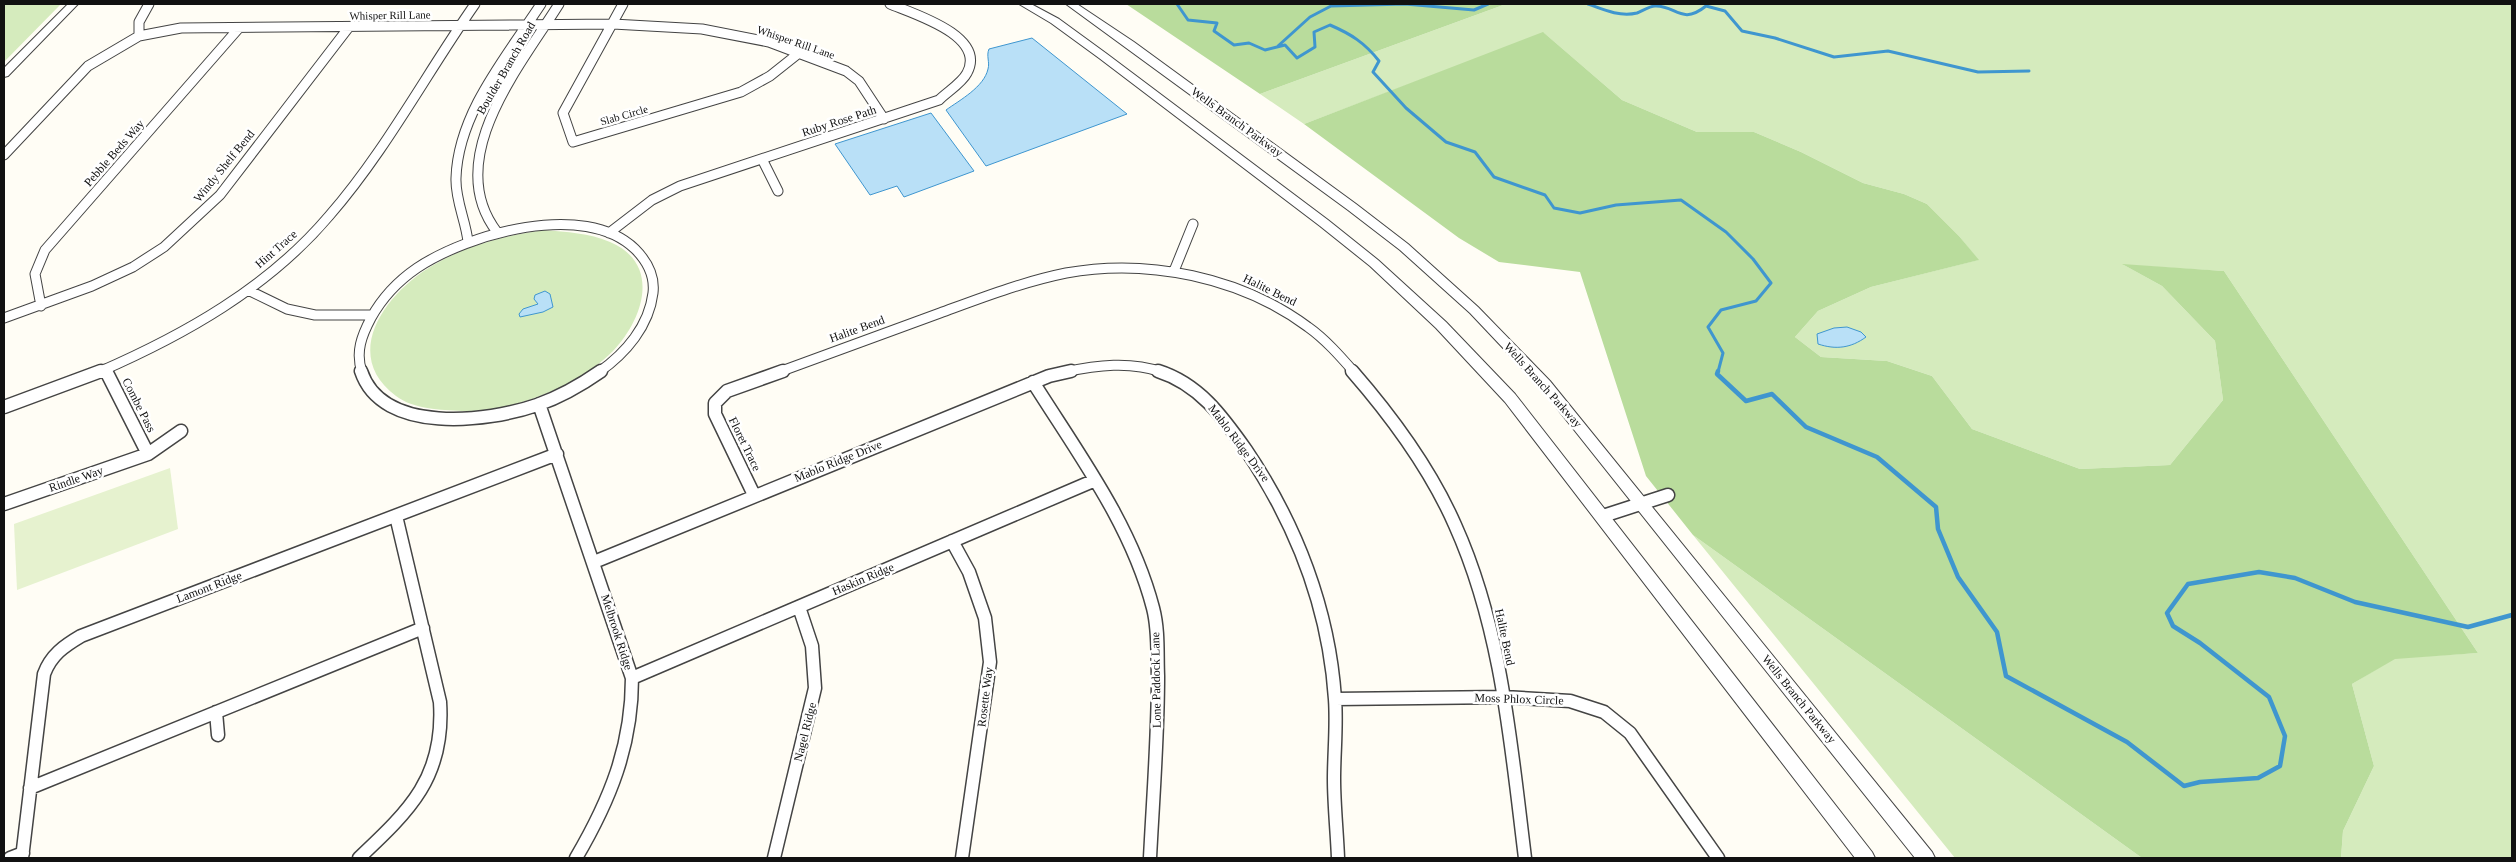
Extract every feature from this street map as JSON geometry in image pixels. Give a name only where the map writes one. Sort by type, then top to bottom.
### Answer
[{"type":"street","points":[[4,74],[73,4]]},
{"type":"street","points":[[139,36],[139,22],[149,4]]},
{"type":"street","name":"Hint Trace","points":[[4,407],[105,370],[201,320],[248,290],[307,241],[361,175],[475,4]]},
{"type":"street","name":"Boulder Branch Road","points":[[468,242],[467,226],[462,212],[456,180],[457,159],[466,130],[482,96],[541,4]]},
{"type":"street","name":"Boulder Branch Road","points":[[497,232],[487,220],[483,205],[478,174],[479,153],[488,125],[502,95],[559,4]]},
{"type":"street","points":[[613,24],[623,4]]},
{"type":"street","name":"Ruby Rose Path","points":[[609,233],[652,200],[680,186],[940,100],[967,72],[970,56],[962,39],[936,24],[890,4]]},
{"type":"street","points":[[1024,4],[1055,21],[1103,56],[1374,263],[1442,325],[1510,398],[1866,858]]},
{"type":"street","name":"Wells Branch Parkway","points":[[1071,4],[1130,44],[1404,247],[1474,310],[1545,384],[1643,503],[1926,858]]},
{"type":"street","name":"Whisper Rill Lane","points":[[4,155],[88,66],[139,36],[181,28],[613,24],[702,29],[769,42],[846,71],[853,76],[884,119]]},
{"type":"street","name":"Slab Circle","points":[[613,24],[563,113],[573,142],[741,92],[770,76],[799,53]]},
{"type":"street","name":"Windy Shelf Bend","points":[[4,318],[41,306],[133,267],[164,247],[220,195],[349,27]]},
{"type":"street","name":"Pebble Beds Way","points":[[41,306],[35,274],[46,250],[239,28]]},
{"type":"street","points":[[762,159],[778,190]]},
{"type":"street","points":[[1174,270],[1193,224]]},
{"type":"street","points":[[554,225],[591,228],[609,233],[638,250],[647,261],[652,274],[654,296],[647,320],[637,336],[607,367],[564,394],[539,404],[481,418],[453,419],[427,417],[404,411],[385,402],[371,389],[362,374],[358,358],[360,340],[371,315],[387,294],[408,275],[434,258],[468,242],[497,232],[522,227],[554,225]]},
{"type":"street","name":"Halite Bend","points":[[715,403],[727,391],[1041,277],[1090,270],[1129,268],[1174,270],[1234,288],[1274,305],[1315,333],[1356,374],[1408,439],[1447,505],[1483,600],[1504,697],[1525,858]]},
{"type":"street","points":[[248,290],[287,309],[315,315],[371,315]]},
{"type":"street","name":"Mablo Ridge Drive","points":[[594,562],[1049,376],[1086,367],[1135,366],[1174,376],[1192,387],[1206,400],[1238,437],[1267,479],[1292,524],[1301,547],[1321,613],[1335,699],[1334,782],[1338,858]]},
{"type":"street","name":"Combe Pass","points":[[105,370],[148,454]]},
{"type":"street","name":"Lone Paddock Lane","points":[[1033,382],[1094,481],[1120,518],[1133,548],[1153,609],[1157,633],[1158,703],[1150,858]]},
{"type":"street","name":"Floret Trace","points":[[715,403],[715,414],[754,495]]},
{"type":"street","name":"Melbrook Ridge","points":[[539,404],[632,678],[631,718],[621,757],[602,811],[576,858]]},
{"type":"street","name":"Rindle Way","points":[[4,504],[148,454],[181,431]]},
{"type":"street","name":"Lamont Ridge","points":[[18,857],[30,788],[44,674],[53,655],[63,645],[81,636],[557,454]]},
{"type":"street","name":"Haskin Ridge","points":[[632,678],[1094,481]]},
{"type":"street","points":[[1603,516],[1668,495]]},
{"type":"street","points":[[359,858],[405,813],[421,793],[434,768],[441,743],[443,721],[396,516]]},
{"type":"street","name":"Rosette Way","points":[[952,541],[969,572],[985,618],[990,662],[962,858]]},
{"type":"street","name":"Nagel Ridge","points":[[774,858],[816,688],[816,663],[813,642],[799,607]]},
{"type":"street","points":[[30,788],[423,628]]},
{"type":"street","name":"Moss Phlox Circle","points":[[1335,699],[1504,697],[1570,701],[1604,712],[1630,733],[1718,858]]},
{"type":"street","points":[[216,712],[218,734]]},
{"type":"green space","points":[[4,4],[61,4],[4,62]]},
{"type":"green space","points":[[1126,4],[1506,4],[1260,94]]},
{"type":"green space","points":[[1506,4],[2512,4],[2512,858],[2341,858],[2343,831],[2374,766],[2352,684],[2395,658],[2478,653],[2224,271],[2124,265],[2162,286],[2215,341],[2223,400],[2170,465],[2080,469],[1972,429],[1932,376],[1887,361],[1821,357],[1795,337],[1818,311],[1871,287],[1978,260],[1959,236],[1927,204],[1904,194],[1863,183],[1801,152],[1754,132],[1697,132],[1622,100],[1544,33],[1304,124],[1260,94]]},
{"type":"green space","points":[[1543,32],[1622,100],[1697,132],[1754,132],[1801,152],[1863,183],[1904,194],[1927,204],[1959,236],[1979,260],[1871,287],[1818,311],[1795,337],[1821,357],[1887,361],[1932,376],[1972,429],[2080,469],[2170,465],[2223,400],[2215,341],[2162,286],[2122,264],[2224,271],[2478,653],[2395,659],[2352,684],[2374,766],[2343,831],[2341,858],[2142,858],[1693,535],[1646,476],[1580,272],[1499,262],[1459,238],[1304,124]]},
{"type":"green space","points":[[544,230],[578,233],[602,239],[626,252],[637,264],[642,278],[639,309],[624,338],[613,351],[599,364],[563,386],[543,395],[501,407],[462,411],[436,409],[411,404],[396,396],[380,380],[372,363],[370,346],[375,328],[384,311],[396,295],[427,269],[455,254],[483,243],[513,235]]},
{"type":"green space","points":[[170,468],[178,529],[17,590],[14,524]]},
{"type":"green space","points":[[1693,535],[2142,858],[1955,858]]},
{"type":"water","points":[[1032,38],[1127,114],[986,166],[946,110],[982,82],[988,69],[989,49]]},
{"type":"water","points":[[931,113],[974,171],[904,197],[897,186],[870,195],[835,144]]},
{"type":"water","points":[[545,291],[550,294],[553,307],[543,312],[520,317],[519,314],[523,309],[538,304],[534,299],[535,295]]},
{"type":"water","points":[[1847,327],[1861,332],[1866,337],[1855,344],[1843,347],[1818,344],[1817,334],[1834,328]]},
{"type":"waterway","points":[[1177,4],[1188,20],[1217,23],[1214,31],[1234,45],[1249,43],[1265,50],[1285,45],[1297,58],[1315,47],[1314,32],[1330,25],[1345,32],[1363,44],[1379,61],[1373,72],[1406,108],[1446,142],[1475,152],[1494,177],[1545,195],[1554,208],[1580,213],[1616,205],[1681,200],[1726,232],[1753,259],[1771,283],[1756,301],[1721,310],[1708,327],[1723,353],[1718,372]]},
{"type":"waterway","points":[[1278,46],[1310,17],[1331,6],[1405,4],[1474,10],[1488,4]]},
{"type":"waterway","points":[[1588,4],[1624,14],[1637,13],[1655,6],[1668,8],[1684,15],[1697,12],[1706,6],[1725,11],[1742,31],[1775,38],[1834,57],[1888,51],[1978,72],[2029,71]]},
{"type":"waterway","points":[[1718,371],[1717,374],[1746,401],[1772,394],[1806,427],[1877,457],[1936,507],[1938,529],[1958,577],[1997,632],[2006,676],[2127,742],[2184,786],[2200,782],[2258,778],[2280,766],[2285,736],[2269,697],[2200,643],[2173,626],[2167,613],[2188,584],[2259,572],[2295,578],[2355,602],[2468,627],[2512,615]]}]
